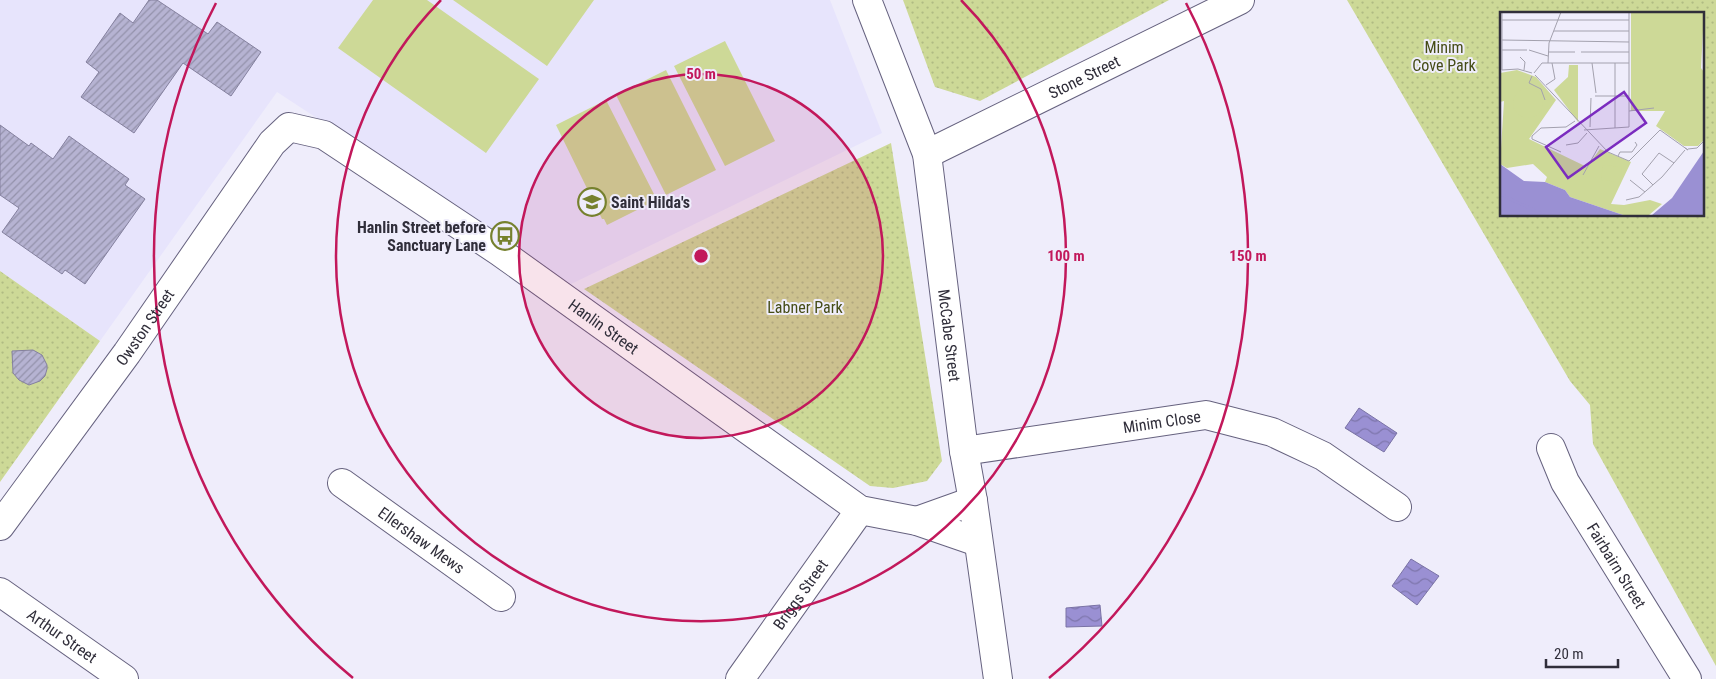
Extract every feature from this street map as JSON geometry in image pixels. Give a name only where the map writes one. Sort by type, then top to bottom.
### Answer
[{"type":"street","name":"McCabe Street","points":[[867,0],[927,154],[964,451],[998,679]]},
{"type":"street","name":"Stone Street","points":[[927,154],[1240,0]]},
{"type":"street","name":"Hanlin Street","points":[[289,127],[324,135],[484,241],[860,510],[917,521],[978,542]]},
{"type":"street","name":"Owston Street","points":[[0,526],[127,353],[272,142],[289,127]]},
{"type":"street","name":"Minim Close","points":[[964,451],[1206,415],[1272,432],[1323,456],[1397,507]]},
{"type":"street","name":"Fairbairn Street","points":[[1551,448],[1565,482],[1687,679]]},
{"type":"street","name":"Ellershaw Mews","points":[[342,483],[501,597]]},
{"type":"street","points":[[917,521],[972,501]]},
{"type":"street","name":"Briggs Street","points":[[740,679],[860,510]]},
{"type":"street","name":"Arthur Street","points":[[0,592],[124,679]]},
{"type":"shaded area","name":"Saint Hilda's","points":[[0,0],[830,0],[882,133],[571,284],[277,92],[100,341],[0,271]]},
{"type":"green space","points":[[373,0],[427,0],[539,79],[486,153],[338,48]]},
{"type":"green space","points":[[453,0],[594,0],[547,66]]},
{"type":"green space","points":[[903,0],[1169,0],[980,101],[935,87]]},
{"type":"green space","name":"Minim Cove Park","points":[[1347,0],[1716,0],[1716,666],[1593,444],[1590,405],[1570,381]]},
{"type":"green space","points":[[725,41],[775,141],[725,166],[674,66]]},
{"type":"green space","points":[[666,70],[716,170],[666,195],[616,95]]},
{"type":"green space","points":[[606,100],[657,200],[607,225],[604,219],[602,219],[556,125]]},
{"type":"green space","name":"Labner Park","points":[[891,143],[942,461],[927,481],[893,488],[870,486],[584,289]]},
{"type":"green space","points":[[0,271],[100,341],[0,482]]},
{"type":"water","points":[[1359,408],[1397,433],[1384,452],[1345,428]]},
{"type":"water","points":[[1411,559],[1439,576],[1417,605],[1392,586]]},
{"type":"water","points":[[1100,605],[1102,626],[1066,627],[1066,608]]},
{"type":"building","points":[[149,0],[157,0],[208,34],[217,22],[261,52],[231,96],[183,63],[134,133],[81,97],[99,72],[86,62],[120,13],[133,23]]},
{"type":"building","points":[[0,125],[29,146],[31,143],[53,159],[69,136],[129,179],[125,185],[145,199],[85,284],[65,270],[62,274],[2,232],[19,208],[0,195]]},
{"type":"building","points":[[33,350],[42,355],[47,369],[45,376],[40,381],[29,385],[19,380],[13,373],[12,351]]},
{"type":"place","name":"Saint Hilda's","points":[[592,202]]},
{"type":"place","name":"Hanlin Street before Sanctuary Lane","points":[[505,236]]}]
